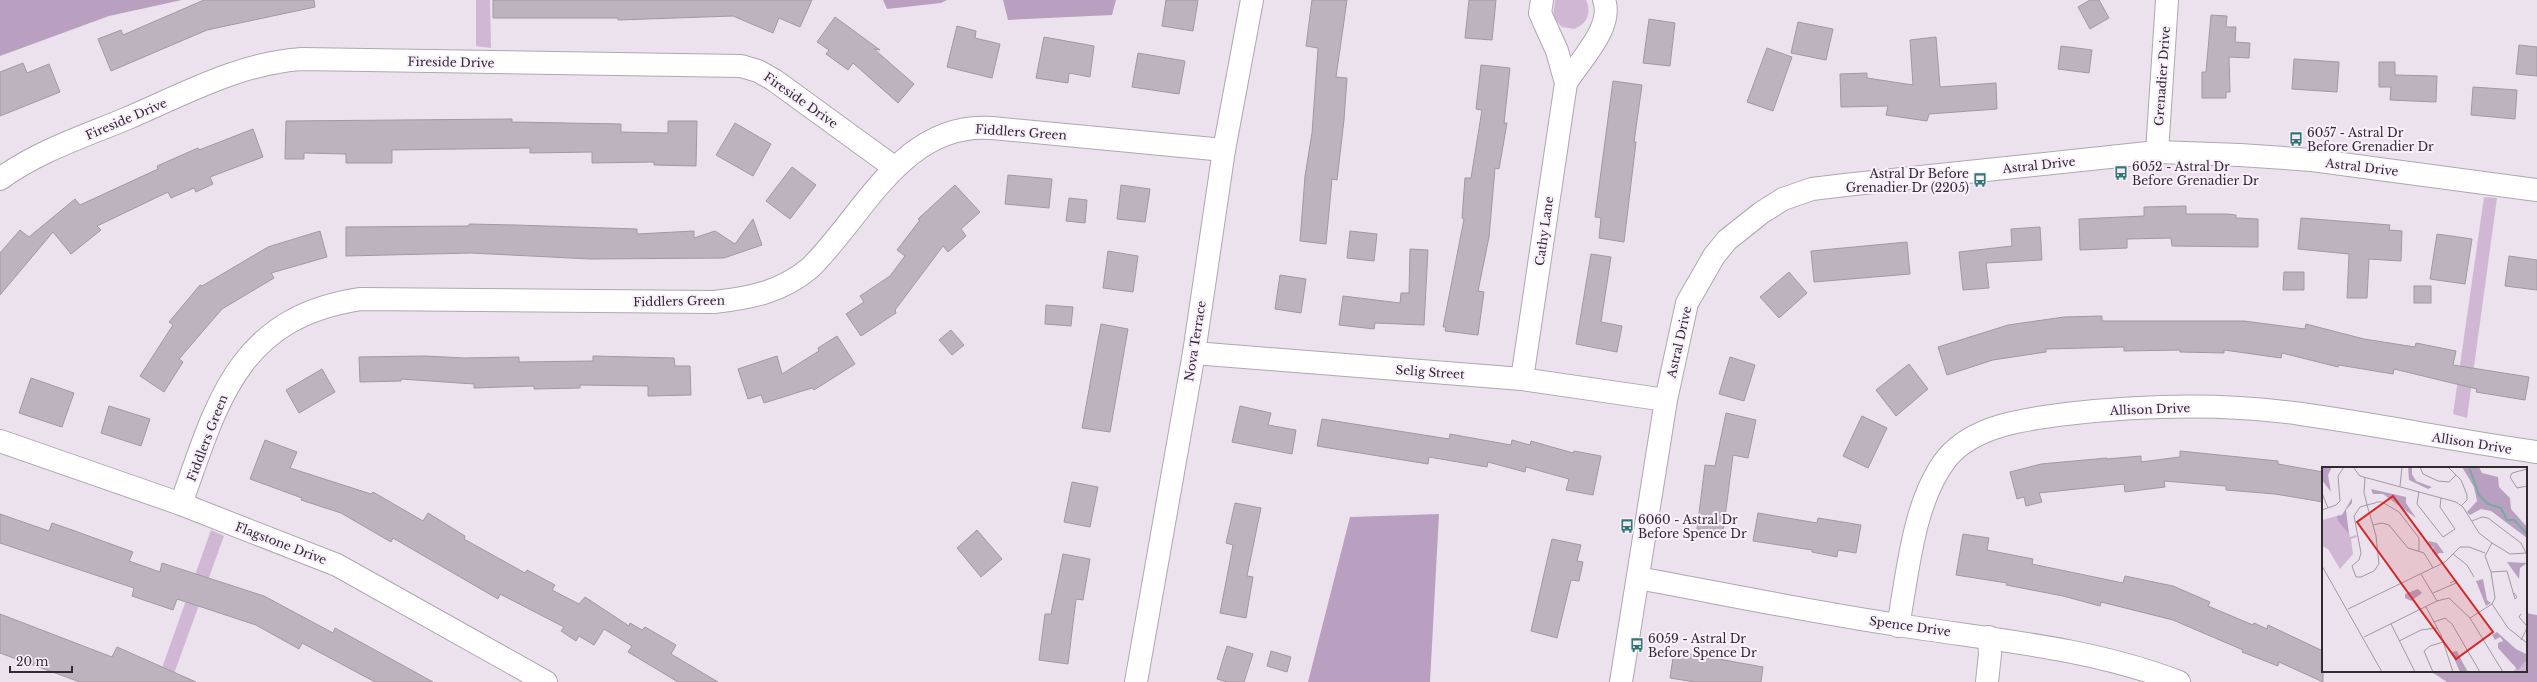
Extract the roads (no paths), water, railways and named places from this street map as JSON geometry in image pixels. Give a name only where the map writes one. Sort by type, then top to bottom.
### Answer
[{"type":"street","name":"Nova Terrace","points":[[1136,682],[1194,353],[1224,150],[1252,0]]},
{"type":"street","name":"Cathy Lane","points":[[1522,379],[1566,82],[1557,51],[1540,13],[1542,0]]},
{"type":"street","name":"Cathy Lane","points":[[1566,82],[1595,42],[1604,26],[1606,13],[1604,0]]},
{"type":"street","name":"Grenadier Drive","points":[[2157,152],[2167,0]]},
{"type":"street","name":"Fireside Drive","points":[[0,179],[43,154],[238,72],[273,62],[302,59],[741,66],[758,71],[774,80],[895,168]]},
{"type":"street","name":"Fiddlers Green","points":[[181,504],[214,412],[234,376],[260,345],[273,334],[303,315],[328,306],[360,299],[706,302],[753,297],[783,286],[810,268],[895,168],[928,141],[956,130],[974,128],[1224,150]]},
{"type":"street","name":"Astral Drive","points":[[1621,682],[1666,400],[1687,303],[1701,276],[1727,240],[1761,212],[1783,199],[1812,189],[1825,187],[2157,152],[2240,155],[2312,160],[2537,190]]},
{"type":"street","name":"Selig Street","points":[[1194,353],[1522,379],[1666,400]]},
{"type":"street","name":"Allison Drive","points":[[1898,626],[1914,543],[1928,490],[1948,457],[1976,436],[2001,426],[2032,418],[2122,409],[2222,407],[2300,414],[2537,452]]},
{"type":"street","name":"Flagstone Drive","points":[[0,441],[181,504],[337,565],[546,682]]},
{"type":"street","name":"Spence Drive","points":[[1638,578],[1898,626],[1989,637],[2111,660],[2179,682]]},
{"type":"street","points":[[1987,682],[1990,654],[1989,637]]},
{"type":"place","name":"6057 - Astral Dr Before Grenadier Dr","points":[[2296,139]]},
{"type":"place","name":"6052 - Astral Dr Before Grenadier Dr","points":[[2121,173]]},
{"type":"place","name":"Astral Dr Before Grenadier Dr (2205)","points":[[1980,180]]},
{"type":"place","name":"6060 - Astral Dr Before Spence Dr","points":[[1627,526]]},
{"type":"place","name":"6059 - Astral Dr Before Spence Dr","points":[[1637,645]]}]
